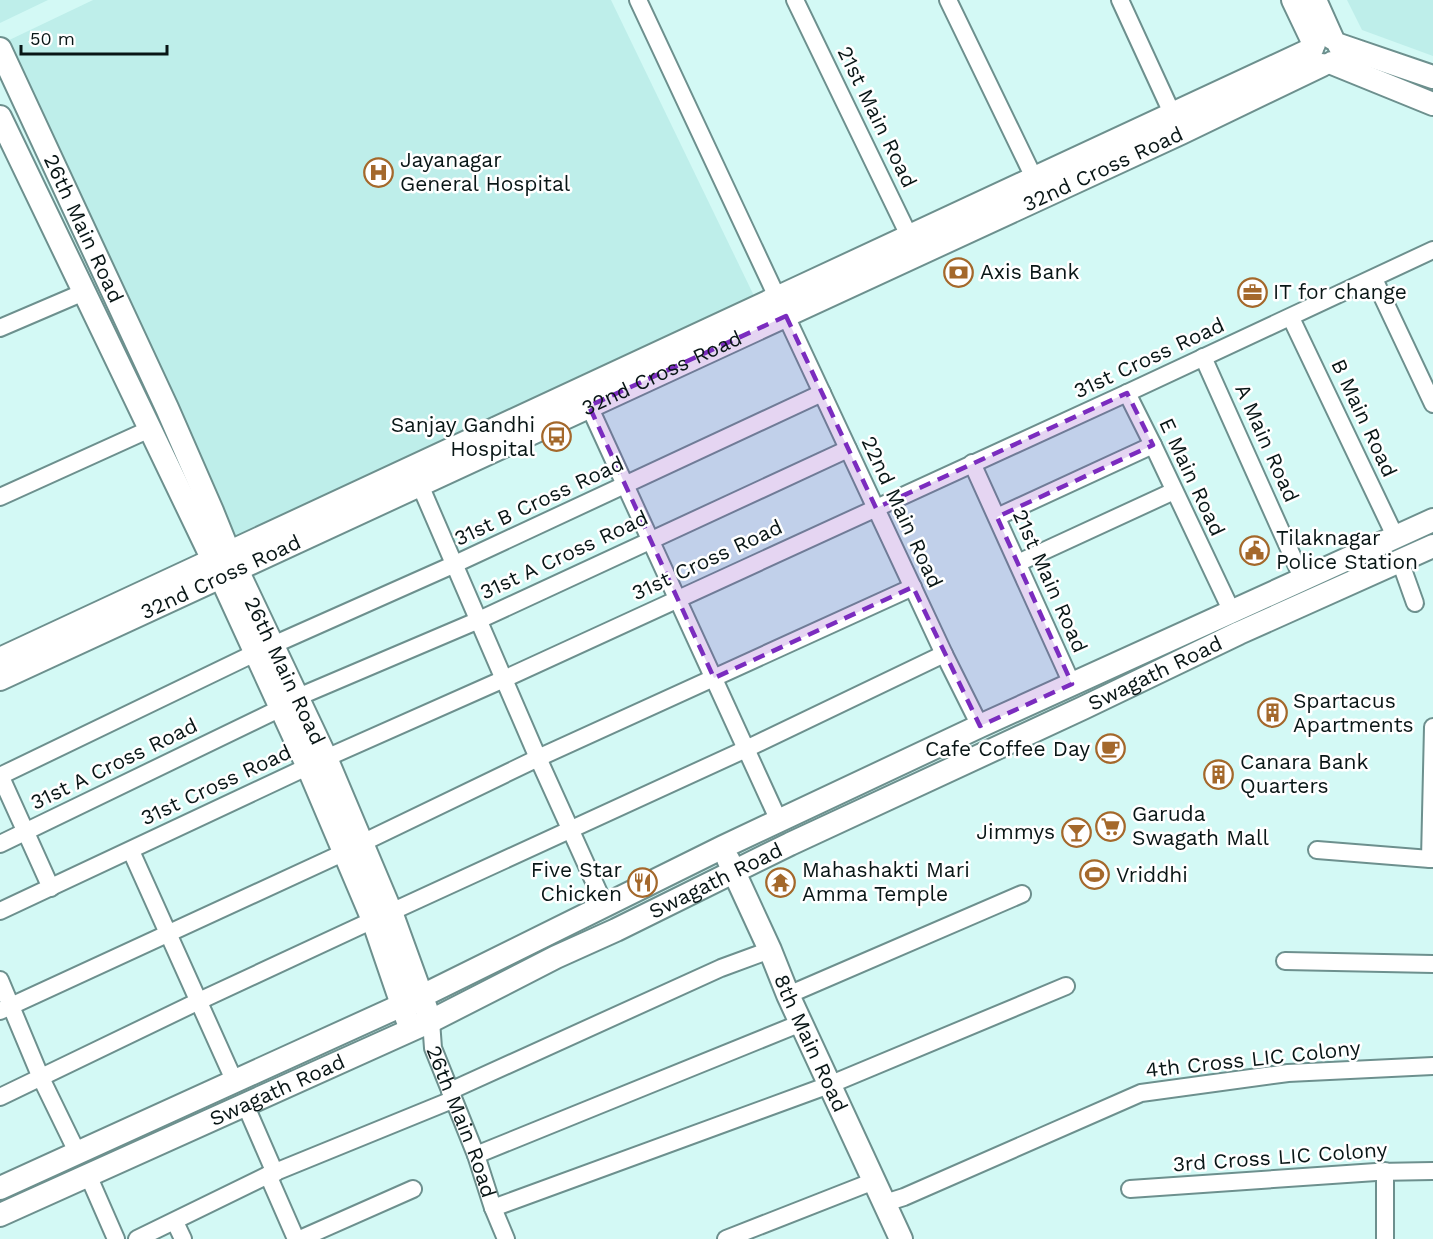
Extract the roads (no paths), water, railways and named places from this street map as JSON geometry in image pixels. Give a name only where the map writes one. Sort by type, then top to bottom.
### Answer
[{"type":"street","name":"22nd Main Road","points":[[638,0],[944,654],[980,726]]},
{"type":"street","name":"21st Main Road","points":[[795,0],[914,245]]},
{"type":"street","points":[[948,0],[1039,187]]},
{"type":"street","points":[[1120,0],[1177,124]]},
{"type":"street","points":[[1293,0],[1325,51],[1433,104]]},
{"type":"street","points":[[1315,0],[1325,51]]},
{"type":"street","name":"26th Main Road","points":[[0,49],[167,408],[212,511],[225,565]]},
{"type":"street","name":"32nd Cross Road","points":[[0,679],[225,565],[1177,124],[1325,51]]},
{"type":"street","points":[[1325,51],[1433,77]]},
{"type":"street","name":"26th Main Road","points":[[0,117],[150,429],[225,565],[317,762],[382,916],[421,1025],[433,1048],[476,1155],[493,1208],[506,1239]]},
{"type":"street","name":"31st Cross Road","points":[[0,911],[317,762],[504,679],[1291,318],[1433,250]]},
{"type":"street","points":[[1374,279],[1433,404]]},
{"type":"street","points":[[0,328],[84,292]]},
{"type":"street","name":"32nd Cross Road","points":[[0,659],[420,485],[589,406],[781,306]]},
{"type":"street","name":"B Main Road","points":[[1291,318],[1396,538]]},
{"type":"street","name":"A Main Road","points":[[1203,357],[1303,580]]},
{"type":"street","name":"31st B Cross Road","points":[[0,776],[264,649],[455,564],[822,393]]},
{"type":"street","name":"E Main Road","points":[[1127,393],[1232,612]]},
{"type":"street","points":[[589,406],[779,820]]},
{"type":"street","points":[[0,497],[150,429]]},
{"type":"street","points":[[997,517],[1153,445]]},
{"type":"street","name":"31st A Cross Road","points":[[0,844],[289,703],[479,620],[848,449]]},
{"type":"street","name":"21st Main Road","points":[[972,463],[1072,684]]},
{"type":"street","points":[[420,485],[605,906]]},
{"type":"street","points":[[1018,563],[1174,490]]},
{"type":"street","name":"Swagath Road","points":[[0,1188],[412,1001],[723,847],[980,726],[1433,520]]},
{"type":"street","name":"Swagath Road","points":[[0,1215],[421,1025],[734,871],[1239,633],[1433,546]]},
{"type":"street","points":[[1400,561],[1415,603]]},
{"type":"street","points":[[6,1008],[354,847],[538,758],[913,586]]},
{"type":"street","points":[[0,1097],[199,1001],[746,749],[944,654]]},
{"type":"street","points":[[1317,850],[1431,859],[1433,727]]},
{"type":"street","points":[[0,776],[51,888]]},
{"type":"street","name":"8th Main Road","points":[[723,847],[788,995],[901,1239]]},
{"type":"street","points":[[131,851],[234,1080]]},
{"type":"street","points":[[788,995],[1022,894]]},
{"type":"street","points":[[137,1239],[272,1174],[451,1095],[721,969],[770,950]]},
{"type":"street","points":[[1285,961],[1433,964]]},
{"type":"street","points":[[0,980],[6,1008],[77,1152]]},
{"type":"street","points":[[493,1208],[829,1084],[1066,986]]},
{"type":"street","points":[[476,1155],[801,1023]]},
{"type":"street","name":"4th Cross LIC Colony","points":[[885,1203],[904,1197],[1142,1093],[1288,1073],[1414,1065],[1433,1066]]},
{"type":"street","points":[[244,1104],[298,1239],[412,1189]]},
{"type":"street","name":"3rd Cross LIC Colony","points":[[1130,1189],[1385,1172],[1433,1171]]},
{"type":"street","points":[[1385,1172],[1385,1239]]},
{"type":"street","points":[[88,1175],[116,1239]]},
{"type":"street","points":[[726,1239],[874,1181]]},
{"type":"street","points":[[175,1222],[183,1239]]},
{"type":"place","name":"Jayanagar General Hospital","points":[[379,172]]},
{"type":"place","name":"Axis Bank","points":[[959,272]]},
{"type":"place","name":"IT for change","points":[[1252,292]]},
{"type":"place","name":"Sanjay Gandhi Hospital","points":[[556,437]]},
{"type":"place","name":"Tilaknagar Police Station","points":[[1255,550]]},
{"type":"place","name":"Spartacus Apartments","points":[[1272,713]]},
{"type":"place","name":"Cafe Coffee Day","points":[[1111,749]]},
{"type":"place","name":"Canara Bank Quarters","points":[[1219,774]]},
{"type":"place","name":"Garuda Swagath Mall","points":[[1111,826]]},
{"type":"place","name":"Jimmys","points":[[1076,832]]},
{"type":"place","name":"Vriddhi","points":[[1095,875]]},
{"type":"place","name":"Five Star Chicken","points":[[643,882]]},
{"type":"place","name":"Mahashakti Mari Amma Temple","points":[[781,882]]}]
